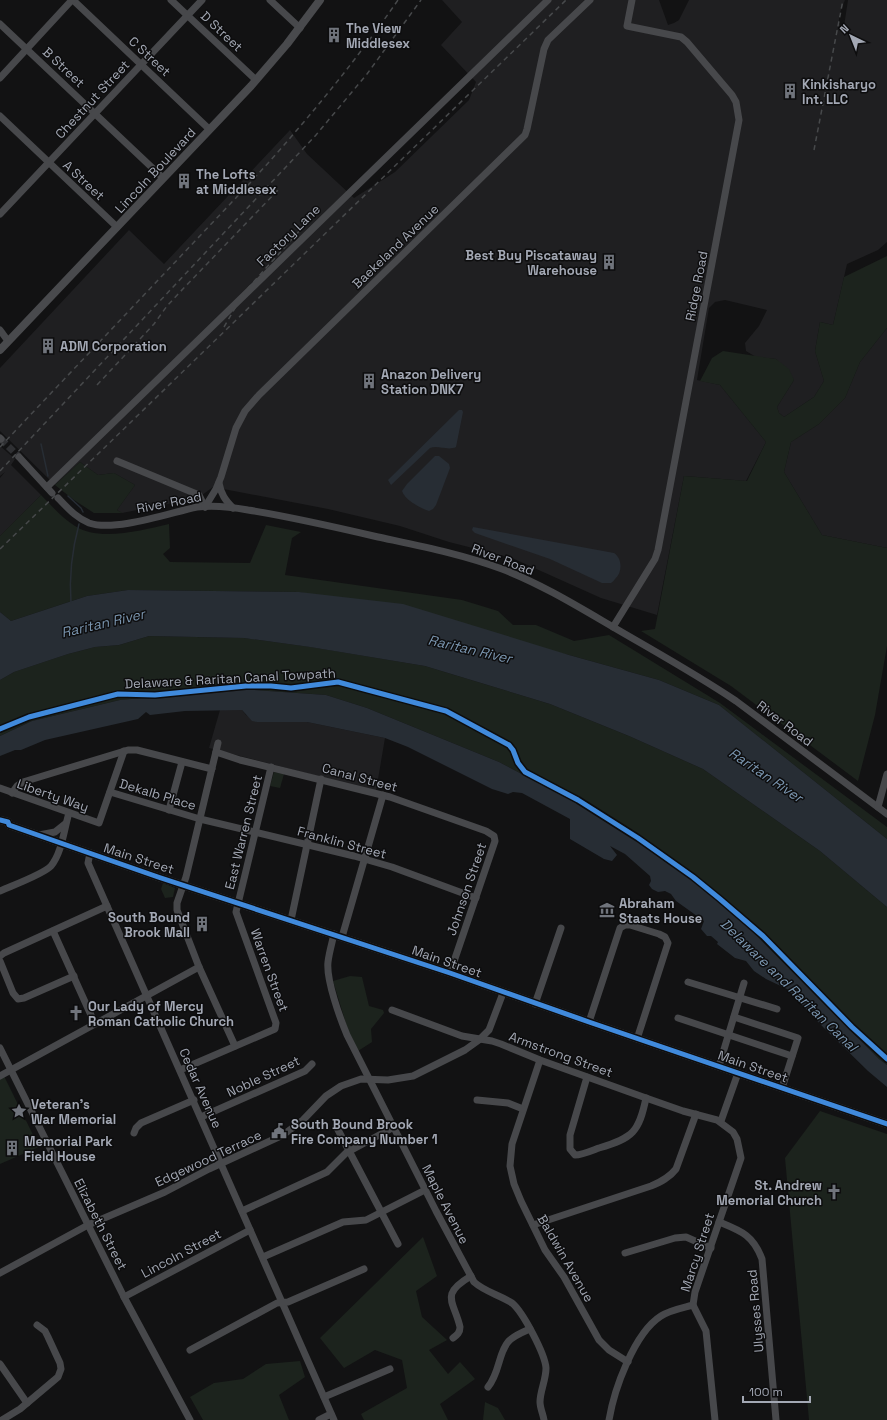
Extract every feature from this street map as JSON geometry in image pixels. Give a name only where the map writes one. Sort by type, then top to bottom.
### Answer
[{"type":"main road","name":"Lincoln Boulevard","points":[[0,350],[256,80],[300,28],[320,0]]},
{"type":"main road","name":"Main Street","points":[[0,820],[8,822],[9,825],[90,853],[450,973],[503,993],[887,1124]]},
{"type":"main road","name":"Main Street","points":[[0,825],[6,827],[9,825]]},
{"type":"street","points":[[0,78],[73,0]]},
{"type":"street","name":"C Street","points":[[73,0],[209,129]]},
{"type":"street","name":"D Street","points":[[171,0],[256,80]]},
{"type":"street","name":"Chestnut Street","points":[[0,214],[202,0]]},
{"type":"street","points":[[270,0],[300,28]]},
{"type":"street","name":"Factory Lane","points":[[52,493],[548,0]]},
{"type":"street","name":"Baekeland Avenue","points":[[204,506],[219,482],[236,428],[245,411],[259,395],[525,135],[544,50],[548,40],[590,0]]},
{"type":"street","name":"Ridge Road","points":[[613,627],[655,559],[658,550],[739,120],[736,102],[732,95],[687,42],[681,37],[627,26],[632,0]]},
{"type":"street","name":"B Street","points":[[0,24],[163,178]]},
{"type":"street","name":"A Street","points":[[0,116],[117,227]]},
{"type":"street","points":[[0,330],[8,342]]},
{"type":"street","name":"River Road","points":[[19,457],[52,493],[78,518],[88,523],[107,526],[115,525],[204,506],[233,508],[342,529],[472,559],[504,570],[528,580],[565,600],[688,670],[730,697],[887,814]]},
{"type":"street","points":[[117,460],[199,495],[204,506]]},
{"type":"street","points":[[219,482],[220,492],[233,508]]},
{"type":"street","points":[[180,1070],[235,1046],[199,967],[178,913],[177,903],[184,884],[218,743]]},
{"type":"street","points":[[12,793],[17,786],[23,782],[124,751],[137,750],[212,769]]},
{"type":"street","points":[[110,792],[124,751]]},
{"type":"street","name":"Canal Street","points":[[216,752],[383,795],[486,831],[494,836]]},
{"type":"street","points":[[169,810],[182,762]]},
{"type":"street","name":"East Warren Street","points":[[238,903],[271,767]]},
{"type":"street","points":[[878,807],[887,774]]},
{"type":"street","points":[[291,920],[321,779]]},
{"type":"street","name":"Liberty Way","points":[[0,788],[99,823],[110,792]]},
{"type":"street","name":"Dekalb Place","points":[[110,792],[200,819]]},
{"type":"street","name":"Maple Avenue","points":[[383,795],[364,859],[328,962],[328,973],[340,1018],[347,1035],[425,1190],[474,1282],[481,1288],[513,1305],[520,1312],[530,1329],[546,1367],[546,1375],[540,1401],[544,1420]]},
{"type":"street","points":[[0,891],[49,868],[55,859],[61,843],[69,813]]},
{"type":"street","name":"Franklin Street","points":[[200,819],[255,833],[308,844],[392,867],[476,898]]},
{"type":"street","points":[[38,835],[55,832],[65,824]]},
{"type":"street","name":"Johnson Street","points":[[450,973],[495,841],[494,836]]},
{"type":"street","name":"Cedar Avenue","points":[[90,853],[88,863],[194,1100],[332,1417]]},
{"type":"street","name":"Warren Street","points":[[235,1046],[275,1029],[276,1023],[237,916],[236,910],[238,903]]},
{"type":"street","points":[[0,956],[107,906]]},
{"type":"street","points":[[589,1022],[620,928],[625,925],[630,925],[659,934],[665,937],[668,943],[637,1039]]},
{"type":"street","points":[[535,1004],[561,928]]},
{"type":"street","points":[[53,931],[95,1024]]},
{"type":"street","points":[[0,961],[3,977],[18,999],[24,998],[74,976]]},
{"type":"street","points":[[0,1076],[199,967]]},
{"type":"street","points":[[688,982],[777,1009]]},
{"type":"street","points":[[719,1066],[744,983]]},
{"type":"street","name":"Edgewood Terrace","points":[[0,1273],[88,1225],[165,1192],[221,1163],[283,1136],[303,1120],[326,1096],[341,1086],[356,1080],[388,1080],[413,1076],[465,1050],[479,1040],[489,1030],[493,1023],[503,993]]},
{"type":"street","name":"Armstrong Street","points":[[392,1010],[462,1036],[492,1041],[646,1098],[721,1121]]},
{"type":"street","points":[[734,1016],[798,1038],[782,1088]]},
{"type":"street","points":[[678,1018],[792,1056]]},
{"type":"street","name":"Elizabeth Street","points":[[0,1048],[124,1297],[190,1420]]},
{"type":"street","name":"Baldwin Avenue","points":[[540,1060],[512,1144],[510,1166],[514,1184],[545,1250],[564,1277],[599,1340],[609,1350],[628,1362]]},
{"type":"street","name":"Noble Street","points":[[201,1117],[305,1071],[312,1064]]},
{"type":"street","points":[[721,1121],[738,1073]]},
{"type":"street","points":[[587,1077],[570,1135],[570,1149],[575,1155],[612,1144],[631,1135],[638,1126],[646,1098]]},
{"type":"street","points":[[134,1134],[136,1128],[141,1123],[194,1100]]},
{"type":"street","points":[[477,1100],[508,1103],[523,1109]]},
{"type":"street","points":[[533,1225],[664,1181],[671,1176],[676,1169],[696,1114]]},
{"type":"street","name":"Marcy Street","points":[[609,1420],[613,1399],[642,1333],[662,1315],[673,1310],[693,1305],[695,1292],[740,1158],[737,1139],[733,1132],[721,1121]]},
{"type":"street","points":[[336,1126],[398,1244]]},
{"type":"street","points":[[242,1211],[327,1172],[350,1151],[394,1127]]},
{"type":"street","points":[[263,1257],[343,1222],[362,1221],[382,1213],[425,1190]]},
{"type":"street","name":"Ulysses Road","points":[[719,1222],[745,1234],[755,1245],[762,1258],[776,1420]]},
{"type":"street","name":"Lincoln Street","points":[[124,1297],[250,1230]]},
{"type":"street","points":[[625,1253],[682,1237],[686,1237],[711,1248]]},
{"type":"street","points":[[190,1350],[277,1302],[288,1302],[364,1269]]},
{"type":"street","points":[[453,1338],[457,1336],[460,1331],[460,1327],[451,1303],[452,1295],[459,1283],[471,1276]]},
{"type":"street","points":[[693,1305],[706,1331],[715,1420]]},
{"type":"street","points":[[2,1420],[27,1403],[58,1377],[61,1369],[60,1363],[48,1337],[37,1325]]},
{"type":"street","points":[[488,1387],[494,1379],[504,1349],[508,1342],[530,1329]]},
{"type":"street","points":[[0,1364],[27,1403]]},
{"type":"street","points":[[324,1397],[390,1369]]},
{"type":"street","points":[[319,1420],[332,1417]]},
{"type":"shaded area","points":[[442,0],[659,0],[668,25],[679,20],[689,0],[845,0],[839,15],[839,24],[844,26],[848,0],[887,0],[887,242],[878,250],[847,264],[833,325],[820,322],[815,351],[824,381],[814,397],[784,417],[779,413],[777,407],[794,380],[776,359],[756,357],[746,351],[745,343],[759,326],[767,310],[725,300],[715,302],[709,308],[697,380],[720,385],[766,442],[746,481],[684,476],[657,615],[601,598],[512,558],[449,542],[400,526],[328,509],[213,487],[198,498],[122,513],[117,510],[135,485],[114,473],[98,475],[80,462],[55,485],[0,431],[0,368],[129,230],[164,264],[290,130],[307,154],[354,198],[395,172],[469,100],[476,82],[441,45],[462,22]]},
{"type":"shaded area","points":[[887,256],[887,328],[860,362],[845,398],[819,424],[791,442],[784,472],[822,535],[887,548],[887,646],[875,715],[858,781],[731,686],[641,631],[655,629],[684,476],[747,481],[766,442],[720,385],[700,381],[712,358],[723,351],[776,359],[789,369],[794,380],[777,407],[779,413],[784,417],[814,397],[824,381],[815,351],[820,322],[833,325],[844,277]]},
{"type":"shaded area","points":[[887,328],[887,548],[822,535],[784,472],[791,442],[819,424],[845,398],[860,362]]},
{"type":"shaded area","points":[[0,446],[15,459],[11,465],[41,495],[0,536],[0,478],[5,472],[0,476]]},
{"type":"shaded area","points":[[80,462],[98,475],[114,473],[135,485],[117,510],[122,513],[94,513],[55,485]]},
{"type":"shaded area","points":[[41,495],[57,512],[75,526],[85,531],[108,534],[121,533],[169,524],[170,548],[163,554],[170,562],[250,563],[266,525],[301,532],[292,538],[285,575],[462,600],[498,611],[513,625],[536,625],[574,641],[609,635],[720,703],[887,827],[887,839],[719,705],[659,680],[569,655],[299,592],[128,590],[87,596],[11,621],[0,612],[0,536]]},
{"type":"shaded area","points":[[149,636],[244,638],[311,647],[425,666],[550,704],[629,736],[703,769],[820,851],[887,907],[887,1065],[879,1059],[739,918],[706,890],[642,843],[586,808],[499,762],[367,708],[326,695],[241,689],[120,700],[32,721],[0,736],[0,680],[14,672],[68,654],[95,647],[119,645]]},
{"type":"shaded area","points":[[220,710],[242,710],[246,715],[257,722],[307,722],[385,738],[376,791],[209,748]]},
{"type":"shaded area","points":[[274,772],[284,774],[280,788],[270,786]]},
{"type":"shaded area","points":[[163,883],[175,888],[173,897],[165,898],[161,889]]},
{"type":"shaded area","points":[[350,976],[362,977],[369,1006],[383,1010],[384,1013],[371,1029],[372,1042],[358,1051],[348,1030],[333,981]]},
{"type":"shaded area","points":[[3,1074],[39,1147],[0,1164],[0,1075]]},
{"type":"shaded area","points":[[820,1111],[887,1134],[887,1420],[809,1420],[785,1158]]},
{"type":"shaded area","points":[[423,1237],[437,1276],[416,1291],[422,1317],[447,1340],[429,1350],[448,1374],[460,1362],[475,1379],[440,1404],[448,1420],[364,1420],[361,1414],[407,1388],[402,1360],[375,1350],[344,1368],[320,1338]]},
{"type":"shaded area","points":[[300,1361],[305,1377],[279,1395],[289,1420],[203,1420],[190,1397],[214,1383],[243,1379],[266,1364]]},
{"type":"shaded area","points":[[485,1402],[498,1408],[505,1420],[483,1420]]},
{"type":"water","points":[[459,410],[462,410],[463,412],[456,447],[430,448],[391,485],[388,480]]},
{"type":"water","points":[[435,456],[439,456],[449,464],[450,468],[436,505],[429,511],[417,506],[406,498],[402,491]]},
{"type":"water","points":[[473,527],[614,553],[619,558],[620,562],[619,573],[611,583],[602,583],[550,559],[475,533],[472,530]]},
{"type":"water","name":"Raritan River","points":[[128,590],[299,592],[403,604],[569,655],[659,680],[719,705],[887,839],[887,907],[820,851],[703,769],[629,736],[550,704],[425,666],[244,638],[149,636],[119,645],[95,647],[68,654],[14,672],[0,680],[0,612],[11,621],[87,596]]},
{"type":"water","name":"Delaware and Raritan Canal","points":[[241,689],[326,695],[367,708],[499,762],[586,808],[642,843],[674,866],[706,890],[739,918],[879,1059],[887,1065],[887,1087],[868,1071],[824,1028],[787,989],[766,979],[754,971],[746,961],[735,958],[717,944],[718,942],[711,936],[707,936],[701,929],[704,921],[676,901],[671,894],[665,891],[658,892],[652,889],[649,885],[651,881],[650,876],[625,854],[610,846],[617,855],[612,861],[604,859],[570,839],[570,819],[522,793],[513,792],[508,794],[492,789],[408,747],[385,738],[307,722],[257,722],[252,721],[242,710],[185,711],[150,715],[146,712],[138,719],[45,740],[21,750],[15,750],[0,756],[0,736],[32,721],[120,700]]},
{"type":"waterway","points":[[41,444],[48,476]]},
{"type":"waterway","points":[[68,496],[81,508],[83,512]]},
{"type":"waterway","points":[[71,603],[70,583],[79,524]]},
{"type":"tunnel","points":[[1,439],[19,457]]},
{"type":"railway","points":[[0,447],[270,161],[345,71],[398,0]]},
{"type":"railway","points":[[0,471],[316,135],[367,74],[421,0]]},
{"type":"railway","points":[[0,549],[566,0]]},
{"type":"railway","points":[[814,150],[843,0]]},
{"type":"railway","points":[[97,385],[154,324],[167,306],[278,190]]},
{"type":"railway","points":[[224,327],[249,287],[302,228]]},
{"type":"cycle path","name":"Delaware & Raritan Canal Towpath","points":[[0,729],[29,717],[118,694],[155,695],[246,686],[291,688],[338,682],[446,711],[509,745],[513,750],[518,763],[525,772],[578,800],[638,838],[693,877],[763,936],[852,1027],[887,1059]]},
{"type":"cycle path","points":[[0,820],[8,822],[9,825],[158,877],[450,973],[887,1124]]},
{"type":"place","name":"The View Middlesex","points":[[334,35]]},
{"type":"place","name":"Kinkisharyo Int. LLC","points":[[790,91]]},
{"type":"place","name":"The Lofts at Middlesex","points":[[184,181]]},
{"type":"place","name":"Best Buy Piscataway Warehouse","points":[[609,262]]},
{"type":"place","name":"ADM Corporation","points":[[48,346]]},
{"type":"place","name":"Anazon Delivery Station DNK7","points":[[369,381]]},
{"type":"place","name":"Abraham Staats House","points":[[607,910]]},
{"type":"place","name":"South Bound Brook Mall","points":[[202,924]]},
{"type":"place","name":"Our Lady of Mercy Roman Catholic Church","points":[[76,1013]]},
{"type":"place","name":"Veteran's War Memorial","points":[[19,1111]]},
{"type":"place","name":"South Bound Brook Fire Company Number 1","points":[[279,1131]]},
{"type":"place","name":"Memorial Park Field House","points":[[12,1148]]},
{"type":"place","name":"St. Andrew Memorial Church","points":[[834,1192]]}]
